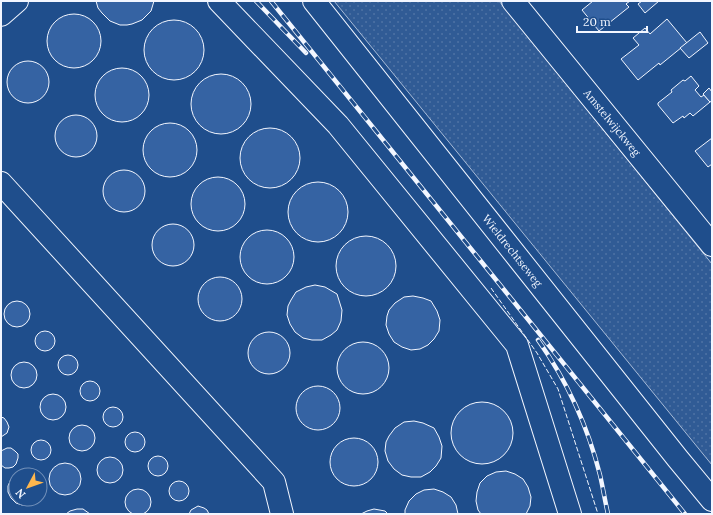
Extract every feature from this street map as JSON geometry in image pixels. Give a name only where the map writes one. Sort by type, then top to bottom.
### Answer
[{"type":"street","points":[[1,15],[17,1]]},
{"type":"street","points":[[219,1],[338,125],[517,345],[570,514]]},
{"type":"street","name":"Wieldrechtseweg","points":[[314,1],[712,500]]},
{"type":"street","name":"Amstelwijckweg","points":[[513,1],[712,245]]},
{"type":"street","points":[[1,183],[274,482],[282,514]]},
{"type":"shaded area","points":[[334,1],[499,1],[712,264],[712,465]]},
{"type":"building","points":[[96,1],[154,1],[151,11],[142,20],[132,24],[120,25],[110,21],[102,13],[98,8]]},
{"type":"building","points":[[593,1],[630,1],[626,4],[629,7],[599,31],[582,10]]},
{"type":"building","points":[[642,1],[659,1],[645,13],[638,4]]},
{"type":"building","points":[[69,14],[79,14],[89,18],[97,26],[101,36],[101,46],[97,56],[89,64],[79,68],[69,68],[59,64],[51,56],[47,46],[47,36],[51,26],[59,18]]},
{"type":"building","points":[[667,19],[687,43],[660,65],[659,63],[638,80],[621,59],[639,45],[633,38],[645,28],[650,34]]},
{"type":"building","points":[[174,20],[190,25],[195,29],[199,34],[204,50],[199,66],[195,71],[190,75],[174,80],[158,75],[153,71],[149,66],[144,50],[149,34],[153,29],[158,25]]},
{"type":"building","points":[[700,32],[708,43],[689,58],[680,48]]},
{"type":"building","points":[[24,61],[32,61],[43,67],[49,78],[49,86],[43,97],[32,103],[24,103],[13,97],[7,86],[7,78],[13,67]]},
{"type":"building","points":[[117,68],[127,68],[137,72],[145,80],[149,90],[149,100],[145,110],[137,118],[127,122],[117,122],[107,118],[99,110],[95,100],[95,90],[99,80],[107,72]]},
{"type":"building","points":[[221,74],[237,79],[242,83],[246,88],[251,104],[246,120],[242,125],[237,129],[221,134],[205,129],[200,125],[196,120],[191,104],[196,88],[200,83],[205,79]]},
{"type":"building","points":[[691,76],[699,86],[695,90],[701,97],[704,95],[710,102],[693,116],[690,113],[684,118],[683,116],[673,123],[658,103],[672,92],[671,90],[683,80],[685,81]]},
{"type":"building","points":[[709,88],[712,92],[712,101],[710,102],[703,94]]},
{"type":"building","points":[[72,115],[80,115],[91,121],[97,132],[97,140],[91,151],[80,157],[72,157],[61,151],[55,140],[55,132],[61,121]]},
{"type":"building","points":[[165,123],[175,123],[185,127],[193,135],[197,145],[197,155],[193,165],[185,173],[175,177],[165,177],[155,173],[147,165],[143,155],[143,145],[147,135],[155,127]]},
{"type":"building","points":[[270,128],[286,133],[291,137],[295,142],[300,158],[295,174],[291,179],[286,183],[270,188],[254,183],[249,179],[245,174],[240,158],[245,142],[249,137],[254,133]]},
{"type":"building","points":[[712,138],[712,164],[708,167],[695,151]]},
{"type":"building","points":[[120,170],[128,170],[139,176],[145,187],[145,195],[139,206],[128,212],[120,212],[109,206],[103,195],[103,187],[109,176]]},
{"type":"building","points":[[213,177],[223,177],[233,181],[241,189],[245,199],[245,209],[241,219],[233,227],[223,231],[213,231],[203,227],[195,219],[191,209],[191,199],[195,189],[203,181]]},
{"type":"building","points":[[318,182],[334,187],[339,191],[343,196],[348,212],[343,228],[339,233],[334,237],[318,242],[302,237],[297,233],[293,228],[288,212],[293,196],[297,191],[302,187]]},
{"type":"building","points":[[169,224],[177,224],[188,230],[194,241],[194,249],[188,260],[177,266],[169,266],[158,260],[152,249],[152,241],[158,230]]},
{"type":"building","points":[[267,230],[277,232],[286,238],[292,247],[294,257],[292,267],[286,276],[277,282],[267,284],[257,282],[248,276],[242,267],[240,257],[242,247],[248,238],[257,232]]},
{"type":"building","points":[[366,236],[383,241],[391,249],[396,266],[391,283],[383,291],[366,296],[349,291],[341,283],[336,266],[341,249],[349,241]]},
{"type":"building","points":[[220,277],[232,281],[238,287],[242,299],[238,311],[232,317],[220,321],[208,317],[202,311],[198,299],[202,287],[208,281]]},
{"type":"building","points":[[315,285],[325,287],[337,294],[342,310],[341,321],[337,330],[322,340],[303,338],[295,332],[287,315],[288,306],[296,292],[306,287]]},
{"type":"building","points":[[413,296],[431,301],[440,320],[439,331],[434,339],[428,345],[420,349],[411,350],[394,342],[386,325],[389,310],[395,303],[404,297]]},
{"type":"building","points":[[17,301],[26,305],[30,314],[26,323],[17,327],[8,323],[4,314],[8,305]]},
{"type":"building","points":[[45,331],[52,334],[55,341],[52,348],[45,351],[38,348],[35,341],[38,334]]},
{"type":"building","points":[[269,332],[284,338],[290,353],[284,368],[269,374],[254,368],[248,353],[254,338]]},
{"type":"building","points":[[363,342],[373,344],[381,350],[387,358],[389,368],[387,378],[381,386],[373,392],[363,394],[353,392],[345,386],[339,378],[337,368],[339,358],[345,350],[353,344]]},
{"type":"building","points":[[64,355],[72,355],[78,361],[78,369],[72,375],[64,375],[58,369],[58,361]]},
{"type":"building","points":[[24,362],[33,366],[37,375],[33,384],[24,388],[15,384],[11,375],[15,366]]},
{"type":"building","points":[[86,381],[94,381],[100,387],[100,395],[94,401],[86,401],[80,395],[80,387]]},
{"type":"building","points":[[314,386],[322,386],[327,387],[334,392],[339,399],[339,417],[334,424],[327,429],[314,430],[306,427],[299,420],[296,412],[296,404],[299,396],[306,389]]},
{"type":"building","points":[[53,394],[62,398],[66,407],[62,416],[53,420],[44,416],[40,407],[44,398]]},
{"type":"building","points":[[482,402],[494,404],[504,411],[511,421],[513,433],[511,445],[504,455],[494,462],[482,464],[470,462],[460,455],[453,445],[451,433],[453,421],[460,411],[470,404]]},
{"type":"building","points":[[109,407],[117,407],[123,413],[123,421],[117,427],[109,427],[103,421],[103,413]]},
{"type":"building","points":[[1,417],[4,418],[9,427],[7,433],[1,437]]},
{"type":"building","points":[[414,421],[434,428],[442,446],[441,458],[436,466],[430,472],[421,477],[402,475],[394,469],[388,461],[385,451],[386,442],[395,428],[404,422]]},
{"type":"building","points":[[82,425],[91,429],[95,438],[91,447],[82,451],[73,447],[69,438],[73,429]]},
{"type":"building","points":[[131,432],[139,432],[145,438],[145,446],[139,452],[131,452],[125,446],[125,438]]},
{"type":"building","points":[[354,438],[363,440],[371,445],[376,453],[378,462],[376,471],[371,479],[363,484],[354,486],[345,484],[337,479],[332,471],[330,462],[332,453],[337,445],[345,440]]},
{"type":"building","points":[[41,440],[48,443],[51,450],[48,457],[41,460],[34,457],[31,450],[34,443]]},
{"type":"building","points":[[11,448],[18,454],[16,464],[13,467],[5,468],[1,465],[1,451]]},
{"type":"building","points":[[154,456],[162,456],[168,462],[168,470],[162,476],[154,476],[148,470],[148,462]]},
{"type":"building","points":[[110,457],[119,461],[123,470],[119,479],[110,483],[101,479],[97,470],[101,461]]},
{"type":"building","points":[[62,463],[68,463],[78,470],[81,479],[80,485],[74,492],[68,495],[62,495],[52,488],[49,482],[49,476],[56,466]]},
{"type":"building","points":[[506,471],[523,479],[528,487],[531,497],[530,506],[526,514],[481,514],[478,510],[476,501],[480,483],[487,476],[496,472]]},
{"type":"building","points":[[175,481],[183,481],[189,487],[189,495],[183,501],[175,501],[169,495],[169,487]]},
{"type":"building","points":[[138,489],[147,493],[151,502],[147,511],[138,515],[129,511],[125,502],[129,493]]},
{"type":"building","points":[[434,489],[451,497],[456,505],[458,514],[405,514],[409,501],[416,494],[424,490]]},
{"type":"building","points":[[198,506],[207,510],[209,514],[189,514],[191,510]]},
{"type":"building","points":[[77,509],[83,509],[90,514],[66,514]]},
{"type":"building","points":[[374,509],[385,511],[388,514],[361,514]]},
{"type":"railway","points":[[256,1],[306,53]]},
{"type":"railway","points":[[271,1],[685,514]]},
{"type":"railway","points":[[538,340],[567,388],[583,422],[600,475],[608,514]]},
{"type":"fence","points":[[491,288],[537,353],[558,389],[598,514]]}]
